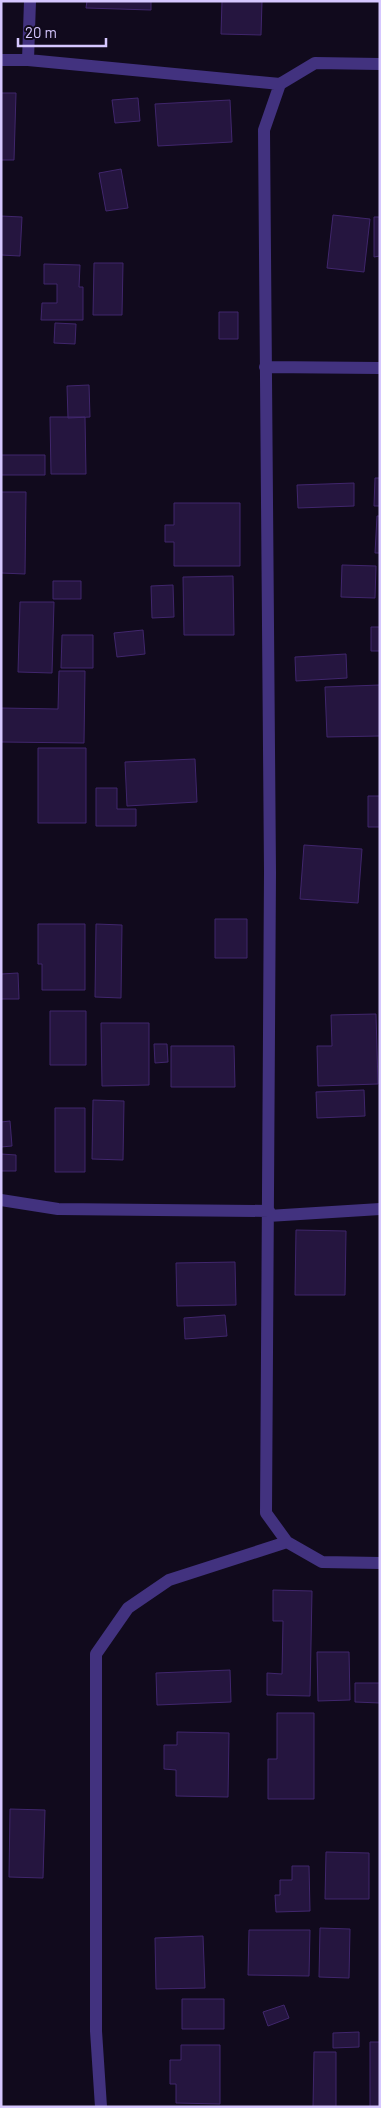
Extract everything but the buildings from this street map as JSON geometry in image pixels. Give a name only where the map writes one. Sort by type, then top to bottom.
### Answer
[{"type":"street","points":[[28,60],[30,1]]},
{"type":"street","points":[[1,60],[28,60],[280,84],[315,63],[380,64]]},
{"type":"street","points":[[280,84],[264,130],[270,872],[266,1513],[287,1542],[322,1562],[380,1563]]},
{"type":"street","points":[[265,367],[380,368]]},
{"type":"street","points":[[1,1200],[58,1209],[269,1213],[380,1209]]},
{"type":"street","points":[[101,2107],[96,2031],[96,1654],[128,1608],[169,1580],[287,1542]]}]
